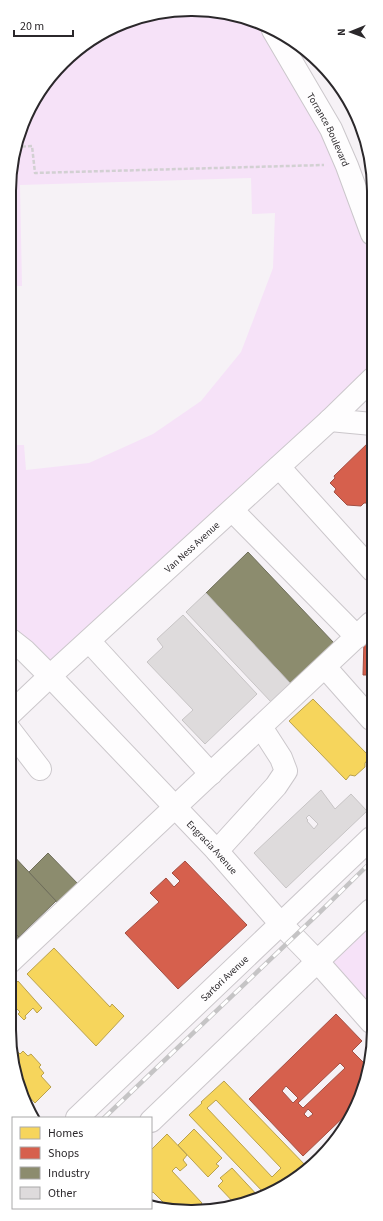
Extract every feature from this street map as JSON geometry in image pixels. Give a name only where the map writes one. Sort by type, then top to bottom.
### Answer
[{"type":"street","name":"Torrance Boulevard","points":[[279,40],[331,129],[347,166],[367,220]]},
{"type":"street","name":"Van Ness Avenue","points":[[16,708],[330,420],[367,384]]},
{"type":"street","points":[[330,420],[367,424]]},
{"type":"street","points":[[279,467],[367,564]]},
{"type":"street","points":[[16,957],[364,630],[232,510]]},
{"type":"street","points":[[89,641],[211,774]]},
{"type":"street","name":"Engracia Avenue","points":[[16,644],[50,676],[217,851],[367,1019]]},
{"type":"street","points":[[325,667],[367,714]]},
{"type":"street","points":[[217,851],[276,786],[286,771],[281,758],[261,727]]},
{"type":"street","points":[[16,738],[40,769]]},
{"type":"street","name":"Sartori Avenue","points":[[78,1117],[367,842]]},
{"type":"street","points":[[152,1120],[367,914]]},
{"type":"path","points":[[22,147],[32,146],[35,173],[326,164]]},
{"type":"shaded area","points":[[180,16],[203,16],[226,19],[259,29],[277,39],[367,224],[367,384],[50,676],[16,645],[16,445],[24,445],[26,470],[89,463],[153,434],[201,401],[241,352],[273,268],[275,213],[252,214],[251,178],[20,185],[22,286],[16,286],[16,180],[19,157],[25,135],[34,114],[52,85],[67,67],[85,52],[114,34],[135,25],[157,19]]},
{"type":"shaded area","points":[[367,914],[367,1017],[317,961]]},
{"type":"building: Homes","points":[[313,699],[367,754],[365,767],[355,776],[350,775],[346,780],[289,721]]},
{"type":"building: Homes","points":[[54,948],[110,1007],[112,1004],[124,1016],[96,1046],[27,974]]},
{"type":"building: Homes","points":[[18,981],[42,1008],[37,1013],[33,1008],[25,1016],[26,1018],[24,1020],[18,1014],[20,1012],[16,1008],[16,983]]},
{"type":"building: Homes","points":[[23,1051],[28,1056],[31,1054],[41,1065],[39,1067],[44,1073],[41,1076],[51,1087],[35,1103],[29,1096],[25,1086],[19,1064],[18,1052],[20,1054]]},
{"type":"building: Homes","points":[[224,1081],[304,1164],[289,1175],[262,1191],[189,1115],[202,1103],[201,1102]],"holes":[[[216,1100],[281,1168],[272,1177],[207,1108]]]},
{"type":"building: Homes","points":[[194,1129],[222,1158],[216,1164],[219,1166],[208,1177],[178,1145]]},
{"type":"building: Homes","points":[[167,1134],[187,1155],[183,1160],[187,1165],[180,1171],[176,1167],[172,1171],[202,1203],[200,1205],[180,1205],[164,1203],[152,1192],[152,1149]]},
{"type":"building: Homes","points":[[232,1168],[256,1193],[232,1200],[218,1186],[223,1181],[220,1178]]},
{"type":"building: Shops","points":[[367,444],[367,503],[364,503],[361,506],[347,505],[334,492],[336,489],[330,483],[335,478],[334,476]]},
{"type":"building: Shops","points":[[367,637],[367,675],[363,675],[364,640]]},
{"type":"building: Shops","points":[[185,861],[247,925],[178,989],[125,933],[159,902],[150,893],[166,878],[174,887],[180,881],[172,873]]},
{"type":"building: Shops","points":[[336,1014],[362,1041],[352,1051],[364,1064],[354,1097],[342,1118],[303,1156],[249,1099]],"holes":[[[340,1063],[345,1068],[303,1108],[298,1103]],[[286,1086],[298,1098],[293,1103],[282,1091]],[[308,1109],[313,1114],[308,1118],[304,1114]]]},
{"type":"building: Industry","points":[[248,552],[334,643],[291,684],[206,593]]},
{"type":"building: Industry","points":[[48,853],[80,886],[60,905],[29,872]]},
{"type":"building: Industry","points":[[16,858],[56,901],[19,937],[16,934]]},
{"type":"building: Other","points":[[206,593],[291,684],[272,703],[186,612]]},
{"type":"building: Other","points":[[183,615],[257,694],[205,744],[182,720],[193,710],[147,662],[163,647],[157,639]]},
{"type":"building: Other","points":[[321,790],[335,809],[351,794],[367,811],[286,888],[254,853]],"holes":[[[309,815],[318,824],[314,829],[306,818]]]},
{"type":"railway","points":[[105,1117],[367,866]]}]
